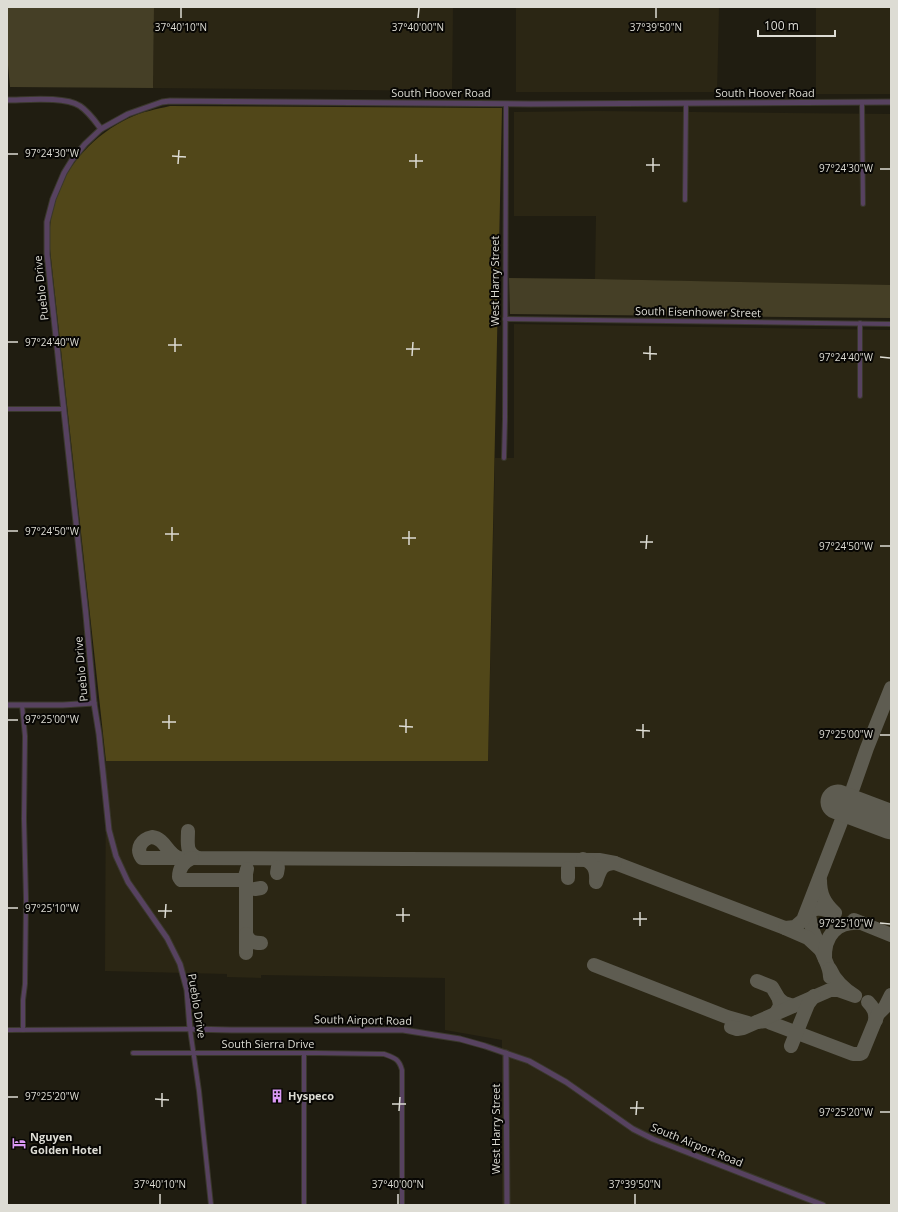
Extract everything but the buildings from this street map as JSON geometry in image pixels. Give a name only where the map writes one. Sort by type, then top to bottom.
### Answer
[{"type":"street","points":[[7,100],[66,101],[80,106],[89,114],[101,129]]},
{"type":"street","name":"South Hoover Road","points":[[101,129],[128,114],[162,102],[170,101],[506,104],[891,102]]},
{"type":"street","points":[[685,200],[686,102]]},
{"type":"street","points":[[862,102],[863,204]]},
{"type":"street","name":"West Harry Street","points":[[504,458],[506,104]]},
{"type":"street","name":"Pueblo Drive","points":[[101,129],[85,144],[64,173],[53,199],[47,222],[47,254],[87,622],[94,703],[99,734],[109,830],[116,856],[128,882],[167,938],[180,964],[187,990],[190,1029],[211,1205]]},
{"type":"street","name":"South Eisenhower Street","points":[[505,319],[891,324]]},
{"type":"street","points":[[860,323],[860,396]]},
{"type":"street","points":[[7,409],[64,409]]},
{"type":"street","points":[[7,705],[62,705],[94,703]]},
{"type":"street","points":[[22,704],[25,736],[24,819],[26,899],[23,1030]]},
{"type":"street","name":"South Airport Road","points":[[7,1030],[403,1030],[460,1039],[506,1052],[541,1067],[633,1129],[653,1139],[823,1205]]},
{"type":"street","name":"West Harry Street","points":[[506,1052],[506,1205]]},
{"type":"street","name":"South Sierra Drive","points":[[133,1053],[384,1054],[394,1057],[400,1063],[402,1079],[402,1205]]},
{"type":"street","points":[[304,1053],[304,1205]]},
{"type":"shaded area","points":[[7,7],[154,7],[153,88],[10,87],[7,54]]},
{"type":"shaded area","points":[[154,7],[453,7],[452,91],[153,88]]},
{"type":"shaded area","points":[[516,7],[719,7],[717,92],[516,92]]},
{"type":"shaded area","points":[[816,7],[891,7],[891,94],[816,94]]},
{"type":"shaded area","points":[[170,106],[502,108],[488,761],[106,761],[49,240],[50,225],[55,200],[60,187],[66,175],[83,152],[105,133],[129,118],[144,112]]},
{"type":"shaded area","points":[[597,111],[891,114],[891,286],[595,279],[596,216],[514,216],[514,112]]},
{"type":"shaded area","points":[[509,278],[891,285],[891,318],[510,314]]},
{"type":"shaded area","points":[[514,324],[891,330],[891,1205],[502,1205],[502,1040],[445,1030],[445,978],[261,975],[261,978],[227,977],[227,974],[105,971],[106,761],[488,761],[495,458],[514,458]]},
{"type":"taxiway","points":[[853,788],[891,688]]},
{"type":"taxiway","points":[[821,950],[808,938],[785,928],[795,927],[803,920],[841,822]]},
{"type":"taxiway","points":[[188,831],[189,850],[198,858]]},
{"type":"taxiway","points":[[179,858],[142,858],[139,847],[145,840],[152,837],[160,840],[171,853],[179,858],[599,860],[615,863],[785,928]]},
{"type":"taxiway","points":[[192,858],[184,863],[181,868],[179,873],[181,880],[241,880],[246,874]]},
{"type":"taxiway","points":[[583,859],[590,863],[594,868],[596,882],[602,868],[615,863]]},
{"type":"taxiway","points":[[277,873],[278,867]]},
{"type":"taxiway","points":[[568,868],[568,878]]},
{"type":"taxiway","points":[[246,934],[247,869]]},
{"type":"taxiway","points":[[805,916],[815,909],[823,909],[835,913],[823,898],[820,880]]},
{"type":"taxiway","points":[[255,889],[261,888]]},
{"type":"taxiway","points":[[809,907],[811,926],[828,967],[830,977]]},
{"type":"taxiway","points":[[854,920],[891,935]]},
{"type":"taxiway","points":[[825,959],[827,943],[834,931],[845,924],[861,923]]},
{"type":"taxiway","points":[[246,953],[246,934],[252,942],[261,943]]},
{"type":"taxiway","points":[[594,965],[727,1017],[748,1023]]},
{"type":"taxiway","points":[[731,1027],[737,1029],[743,1028],[830,990],[838,990],[855,996],[840,984],[830,969]]},
{"type":"taxiway","points":[[757,981],[772,987],[779,999]]},
{"type":"taxiway","points":[[757,1022],[767,1021],[853,1054],[860,1054],[862,1053],[878,1014],[885,1007],[891,995]]},
{"type":"taxiway","points":[[791,1046],[808,1004],[814,996]]},
{"type":"taxiway","points":[[776,1013],[780,1006],[779,999],[784,1003],[793,1006]]},
{"type":"taxiway","points":[[868,1002],[872,1006],[875,1021],[876,1020]]},
{"type":"runway","points":[[838,802],[891,822]]},
{"type":"place","name":"Hyspeco","points":[[277,1096]]},
{"type":"place","name":"Nguyen Golden Hotel","points":[[19,1143]]}]
